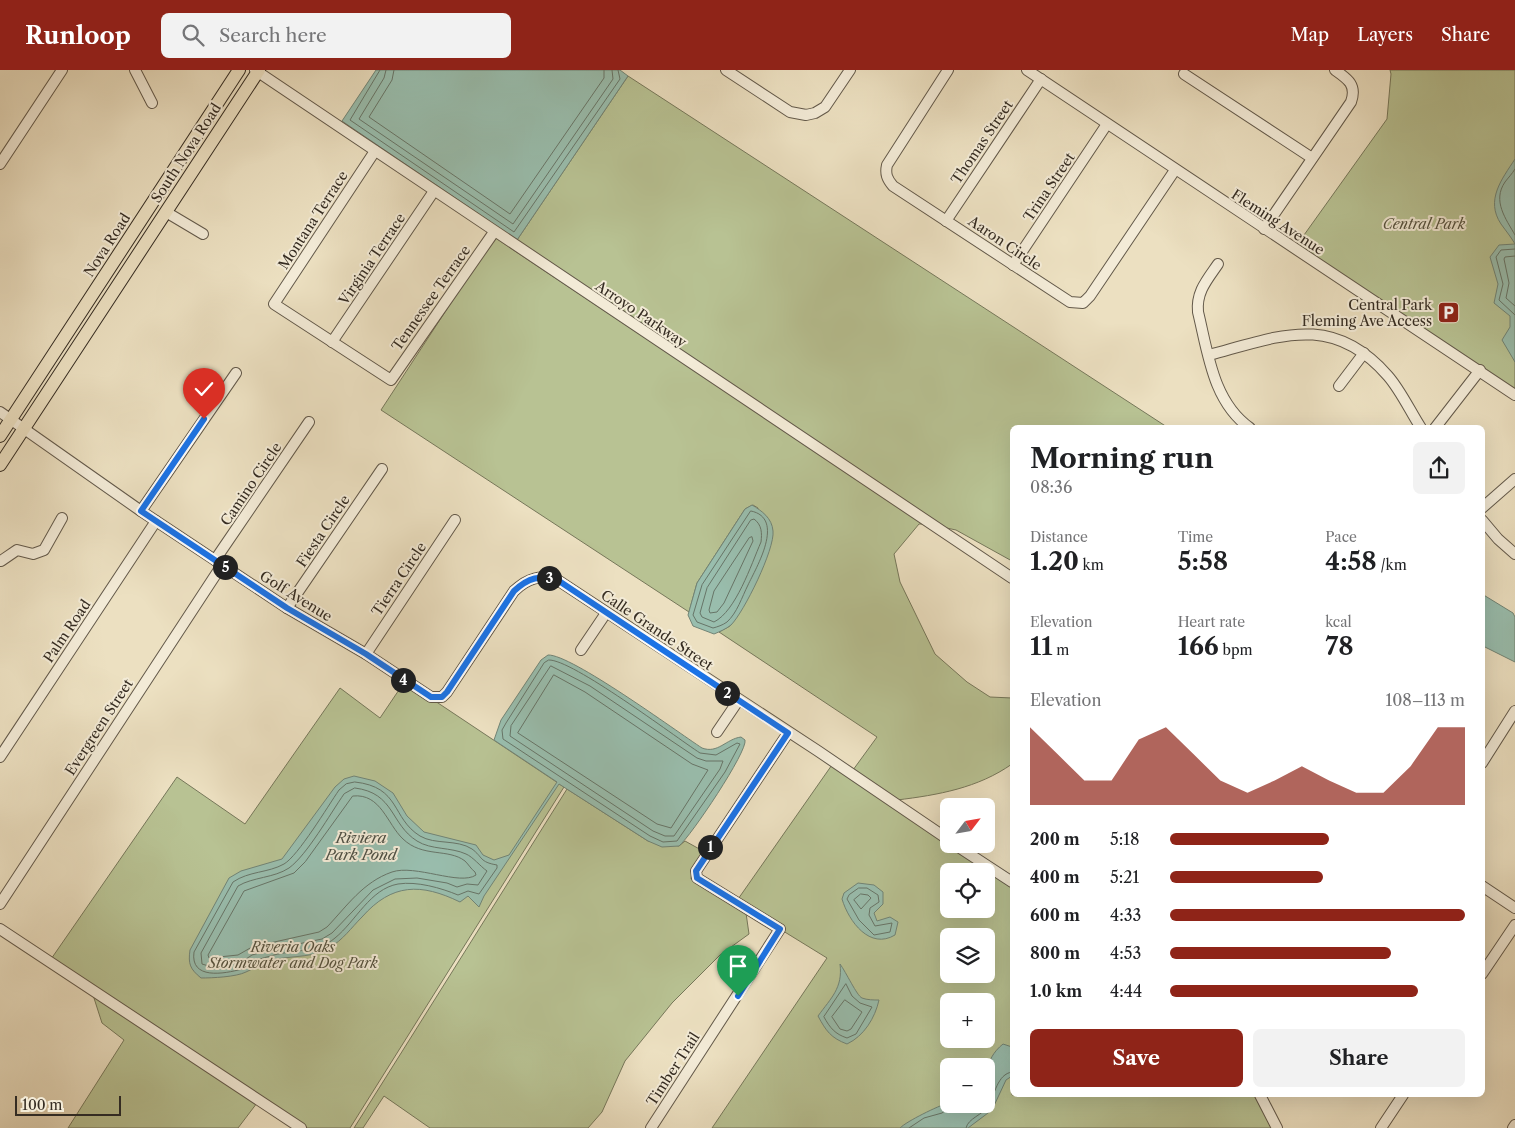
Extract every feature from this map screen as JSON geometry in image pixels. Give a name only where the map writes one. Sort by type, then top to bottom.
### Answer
[{"type":"main road","name":"Nova Road","points":[[0,436],[5,416],[95,291],[239,70]]},
{"type":"main road","name":"South Nova Road","points":[[24,428],[257,71]]},
{"type":"main road","points":[[162,188],[165,213]]},
{"type":"main road","points":[[95,291],[93,306],[95,320]]},
{"type":"main road","points":[[0,465],[24,428]]},
{"type":"street","points":[[0,164],[62,70]]},
{"type":"street","points":[[135,70],[152,103]]},
{"type":"street","points":[[726,70],[790,112],[806,115],[815,113],[824,107],[850,70]]},
{"type":"street","name":"Aaron Circle","points":[[948,70],[887,164],[885,172],[893,186],[1070,302],[1083,303],[1090,296],[1175,170]]},
{"type":"street","name":"Fleming Avenue","points":[[1027,70],[1515,395]]},
{"type":"street","points":[[1264,229],[1351,102],[1354,94],[1352,84],[1335,70]]},
{"type":"street","name":"Arroyo Parkway","points":[[257,71],[494,232],[1010,577]]},
{"type":"street","points":[[1184,74],[1312,158]]},
{"type":"street","name":"Thomas Street","points":[[946,221],[1041,79]]},
{"type":"street","name":"Trina Street","points":[[1013,266],[1107,124]]},
{"type":"street","name":"Montana Terrace","points":[[332,342],[274,304],[375,151]]},
{"type":"street","name":"Virginia Terrace","points":[[332,342],[434,191]]},
{"type":"street","points":[[165,213],[203,234]]},
{"type":"street","name":"Tennessee Terrace","points":[[332,342],[391,380],[494,232]]},
{"type":"street","points":[[1218,264],[1202,287],[1197,300],[1209,355],[1224,402],[1237,419],[1246,425]]},
{"type":"street","points":[[1209,355],[1273,338],[1301,333],[1330,336],[1364,353],[1389,378],[1419,425]]},
{"type":"street","points":[[1339,386],[1364,353]]},
{"type":"street","points":[[1438,425],[1480,370]]},
{"type":"street","points":[[141,511],[236,373]]},
{"type":"street","name":"Golf Avenue","points":[[5,416],[141,511],[287,608],[366,654],[431,697]]},
{"type":"street","name":"Camino Circle","points":[[219,563],[309,422]]},
{"type":"street","name":"Fiesta Circle","points":[[287,608],[382,469]]},
{"type":"street","points":[[1485,505],[1515,479]]},
{"type":"street","points":[[1,561],[17,550],[33,554],[44,550],[62,518]]},
{"type":"street","name":"Tierra Circle","points":[[366,654],[455,520]]},
{"type":"street","name":"Palm Road","points":[[0,757],[156,521]]},
{"type":"street","points":[[1485,524],[1498,540],[1515,554]]},
{"type":"street","name":"Evergreen Street","points":[[0,904],[219,563]]},
{"type":"street","name":"Calle Grande Street","points":[[431,697],[442,697],[447,692],[514,591],[523,582],[535,577],[553,579],[738,701],[818,751],[940,834]]},
{"type":"street","points":[[580,650],[606,613]]},
{"type":"street","points":[[717,732],[738,701]]},
{"type":"street","points":[[1485,758],[1515,711]]},
{"type":"street","name":"Timber Trail","points":[[651,1128],[780,929],[697,878],[696,871],[788,733]]},
{"type":"street","points":[[968,853],[1010,881]]},
{"type":"street","points":[[1485,888],[1515,908]]},
{"type":"street","points":[[1485,969],[1515,924]]},
{"type":"street","points":[[0,929],[301,1128]]},
{"type":"street","points":[[1261,1097],[1277,1128]]},
{"type":"street","points":[[1381,1128],[1402,1097]]},
{"type":"green space","name":"Central Park","points":[[1390,70],[1515,70],[1515,395],[1294,249],[1387,119]]},
{"type":"green space","points":[[628,76],[1164,425],[1010,425],[1010,560],[956,530],[942,527],[517,240]]},
{"type":"green space","points":[[494,237],[924,524],[919,524],[894,554],[900,582],[935,654],[967,682],[990,697],[1010,698],[1010,765],[971,785],[942,793],[897,800],[853,770],[877,737],[719,632],[730,626],[758,508],[753,505],[745,509],[697,583],[689,612],[381,410]]},
{"type":"green space","name":"Riveria Oaks Stormwater and Dog Park","points":[[405,681],[564,787],[350,1128],[301,1128],[49,962],[177,777],[245,824],[340,688],[380,718]]},
{"type":"green space","points":[[834,762],[940,833],[940,853],[969,853],[984,863],[940,863],[940,918],[995,918],[995,871],[1010,881],[1010,1097],[1260,1097],[1276,1128],[712,1128],[827,958],[736,902]]},
{"type":"green space","points":[[567,789],[648,841],[679,846],[685,841],[703,851],[692,870],[691,879],[746,913],[749,934],[720,955],[672,1003],[625,1061],[602,1112],[588,1128],[430,1128],[384,1096],[363,1128],[354,1128]]},
{"type":"green space","points":[[93,995],[257,1103],[238,1128],[68,1128],[124,1040],[102,1023]]},
{"type":"water","points":[[376,70],[620,70],[628,76],[517,240],[342,121]]},
{"type":"water","points":[[1515,159],[1515,244],[1496,215],[1495,198],[1505,174]]},
{"type":"water","points":[[1515,244],[1515,362],[1502,340],[1510,327],[1510,316],[1494,303],[1498,284],[1490,257],[1499,245]]},
{"type":"water","points":[[752,505],[763,512],[769,519],[773,531],[769,551],[758,580],[737,618],[731,625],[714,634],[693,626],[688,615],[697,583],[745,509]]},
{"type":"water","points":[[1485,596],[1513,613],[1515,617],[1515,662],[1485,647]]},
{"type":"water","name":"Riviera Park Pond","points":[[548,655],[560,658],[600,680],[702,748],[717,748],[741,737],[745,740],[744,747],[729,776],[695,827],[679,846],[662,847],[648,841],[559,784],[484,896],[479,907],[468,896],[460,902],[420,889],[396,892],[373,906],[343,938],[324,951],[311,955],[277,959],[242,974],[230,976],[201,978],[194,972],[189,959],[190,950],[229,878],[241,871],[282,859],[335,787],[344,779],[354,776],[375,781],[393,793],[407,816],[424,832],[476,845],[483,855],[494,860],[509,855],[557,782],[494,740],[501,720],[541,660]]},
{"type":"water","points":[[858,883],[874,885],[883,892],[883,904],[874,913],[877,921],[890,917],[898,922],[895,935],[886,939],[877,939],[869,936],[855,924],[842,899],[844,893]]},
{"type":"water","points":[[840,964],[862,998],[879,1000],[868,1026],[859,1036],[847,1044],[829,1033],[818,1016],[838,986]]},
{"type":"water","points":[[1003,1044],[1010,1046],[1010,1077],[1006,1080],[995,1104],[995,1058],[992,1057]]},
{"type":"water","points":[[940,1106],[940,1113],[988,1113],[968,1128],[900,1128]]},
{"type":"place","name":"Central Park Fleming Ave Access","points":[[1448,313]]},
{"type":"route","points":[[204,419],[141,511],[287,608],[366,654],[431,697],[442,697],[447,692],[514,591],[523,582],[535,577],[547,577],[559,581],[788,733],[696,871],[697,878],[780,929],[738,996]]}]
